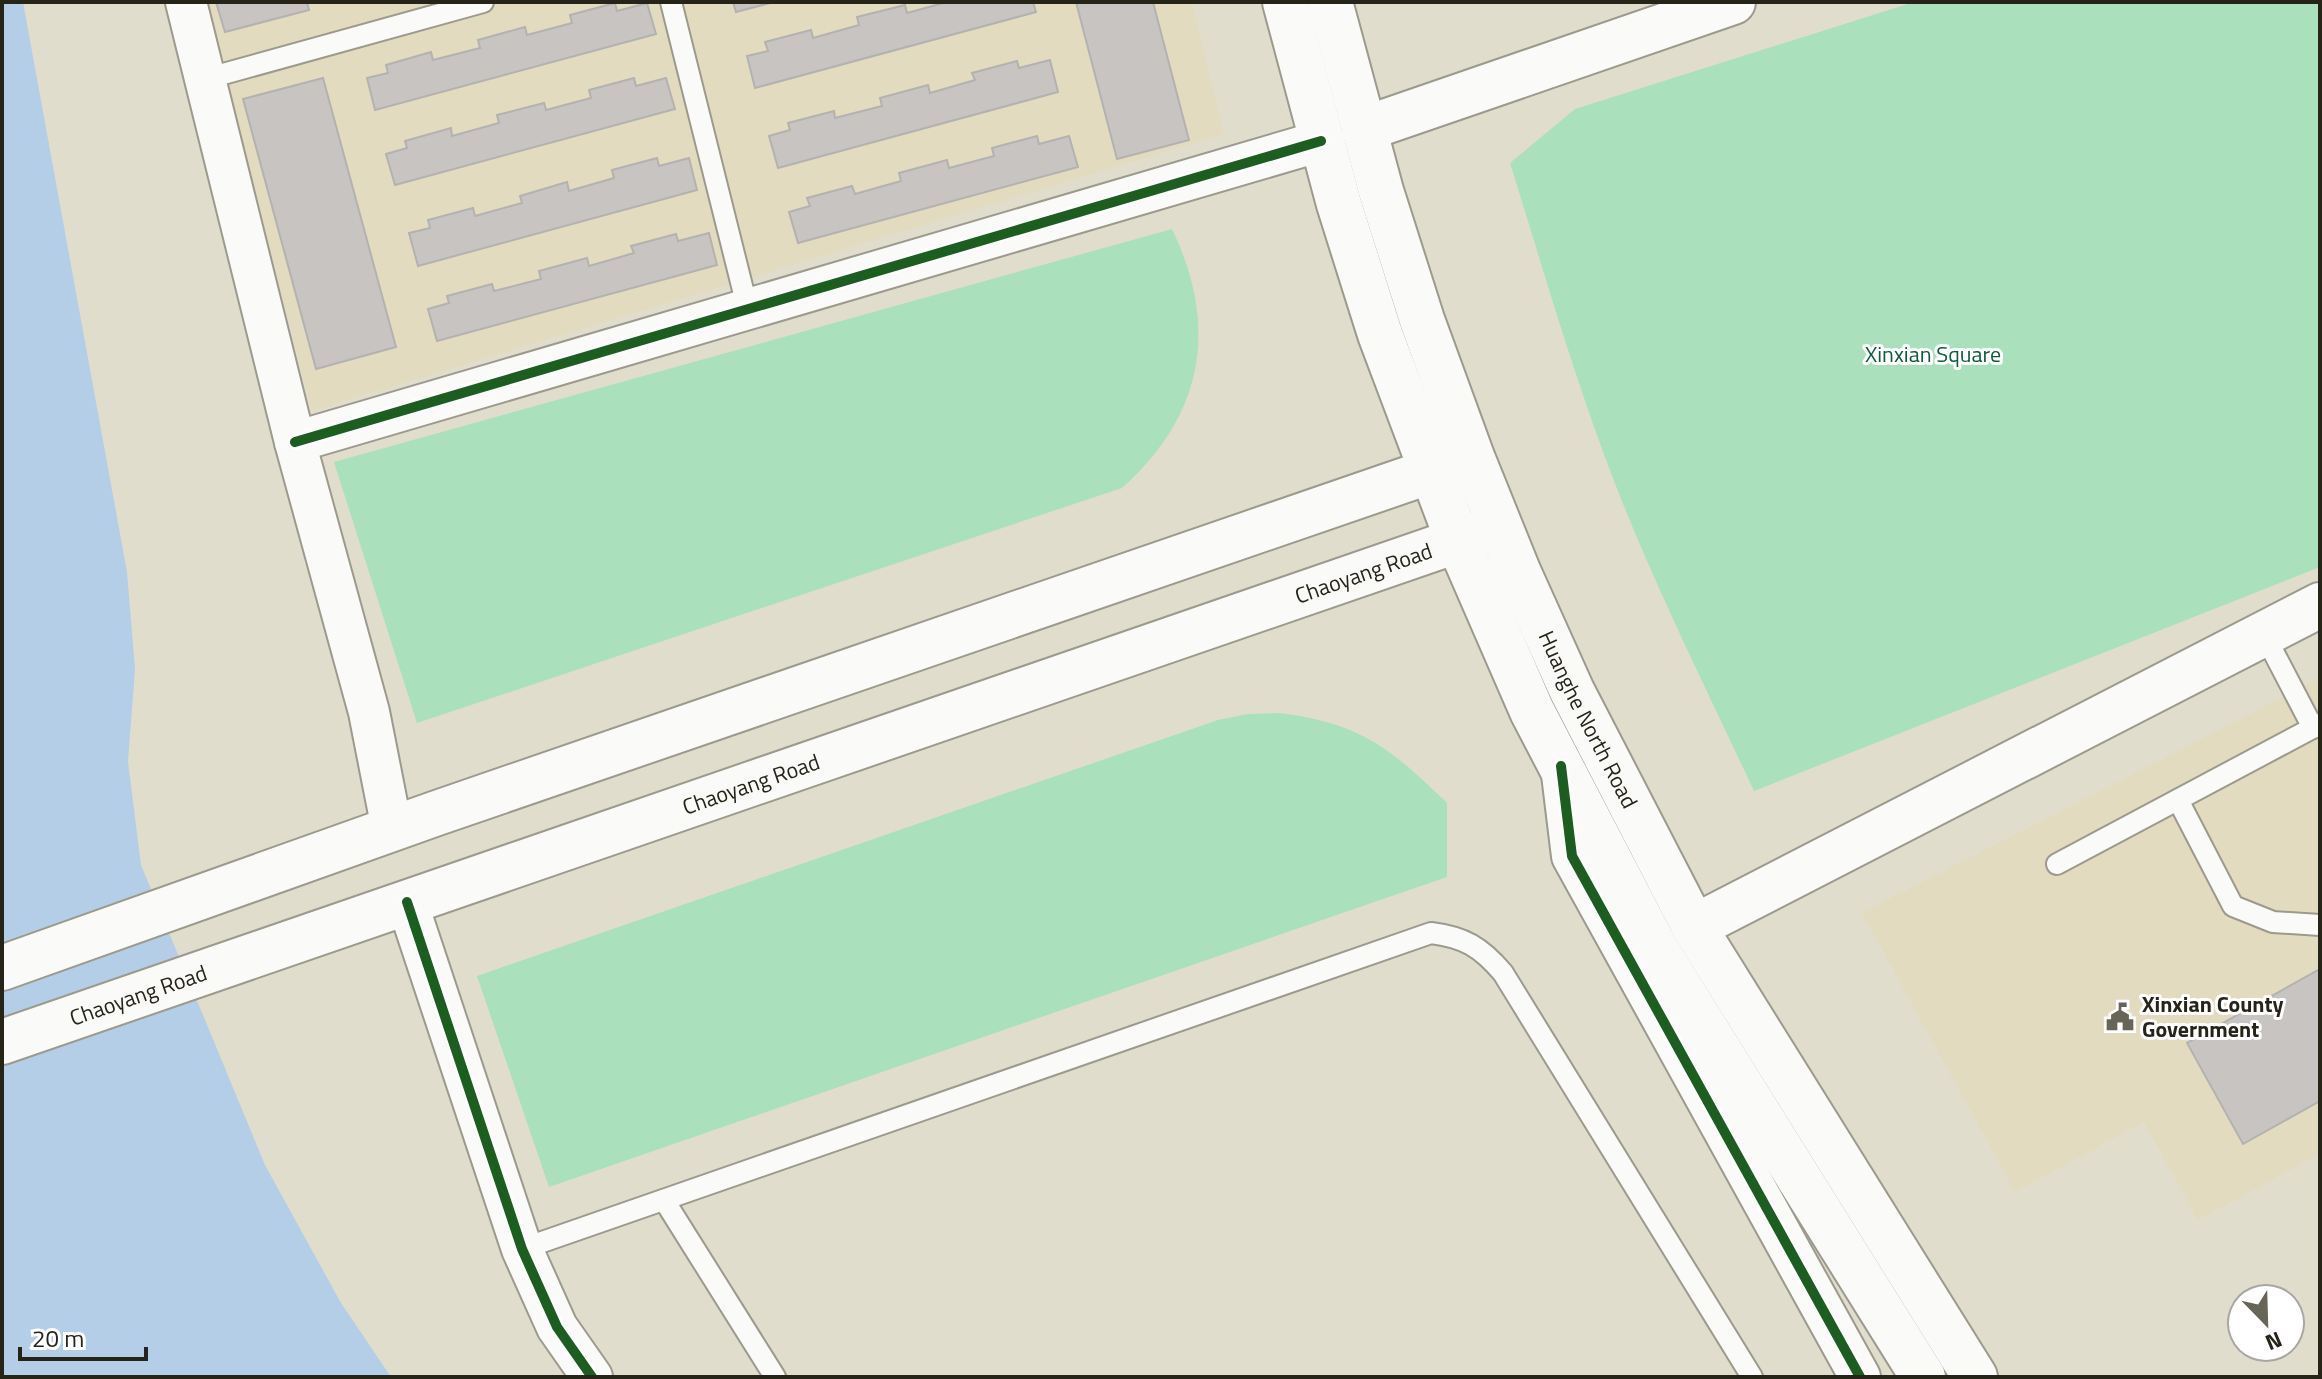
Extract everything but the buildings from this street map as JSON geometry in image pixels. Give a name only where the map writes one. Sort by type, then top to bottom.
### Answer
[{"type":"main road","name":"Huanghe North Road","points":[[1285,2],[1321,141],[1380,334],[1458,541],[1532,711],[1656,949],[1923,1377]]},
{"type":"main road","name":"Huanghe North Road","points":[[1330,2],[1381,191],[1422,320],[1472,457],[1572,691],[1694,927],[1975,1377]]},
{"type":"main road","points":[[1364,129],[1733,2]]},
{"type":"main road","points":[[2,968],[392,829],[1472,457]]},
{"type":"main road","name":"Chaoyang Road","points":[[2,1042],[1500,526]]},
{"type":"main road","points":[[1694,927],[2320,605]]},
{"type":"street","points":[[186,2],[295,442],[369,712],[392,829]]},
{"type":"street","points":[[295,442],[1321,141]]},
{"type":"street","points":[[1561,766],[1572,856],[1860,1377]]},
{"type":"street","points":[[407,902],[522,1249],[557,1327],[592,1377]]},
{"type":"lane","points":[[205,79],[483,2]]},
{"type":"lane","points":[[671,2],[748,310]]},
{"type":"lane","points":[[2057,864],[2316,726],[2264,634]]},
{"type":"lane","points":[[2178,800],[2233,906],[2273,922],[2320,925]]},
{"type":"lane","points":[[522,1249],[1431,933],[1470,943],[1488,955],[1503,973],[1752,1377]]},
{"type":"lane","points":[[664,1200],[775,1377]]},
{"type":"shaded area","points":[[205,2],[1192,2],[1224,134],[312,411]]},
{"type":"shaded area","name":"Xinxian County Government","points":[[2320,678],[2320,1154],[2198,1220],[2144,1122],[2015,1192],[1862,913]]},
{"type":"green space","name":"Xinxian Square","points":[[1914,2],[2320,2],[2320,567],[1754,791],[1664,599],[1614,481],[1572,363],[1510,163],[1575,109]]},
{"type":"green space","points":[[1172,229],[1187,265],[1196,301],[1198,335],[1195,368],[1186,400],[1171,431],[1150,460],[1122,488],[417,723],[334,462]]},
{"type":"green space","points":[[1279,713],[1332,724],[1372,741],[1408,767],[1447,803],[1447,877],[549,1187],[477,976],[1218,720],[1248,714]]},
{"type":"water","points":[[2,2],[23,2],[127,572],[135,669],[128,762],[141,865],[265,1165],[341,1303],[391,1377],[2,1377]]},
{"type":"cycle path","points":[[295,442],[1321,141]]},
{"type":"cycle path","points":[[1561,766],[1572,856],[1860,1377]]},
{"type":"cycle path","points":[[407,902],[522,1249],[557,1327],[592,1377]]},
{"type":"place","name":"Xinxian County Government","points":[[2120,1017]]}]
